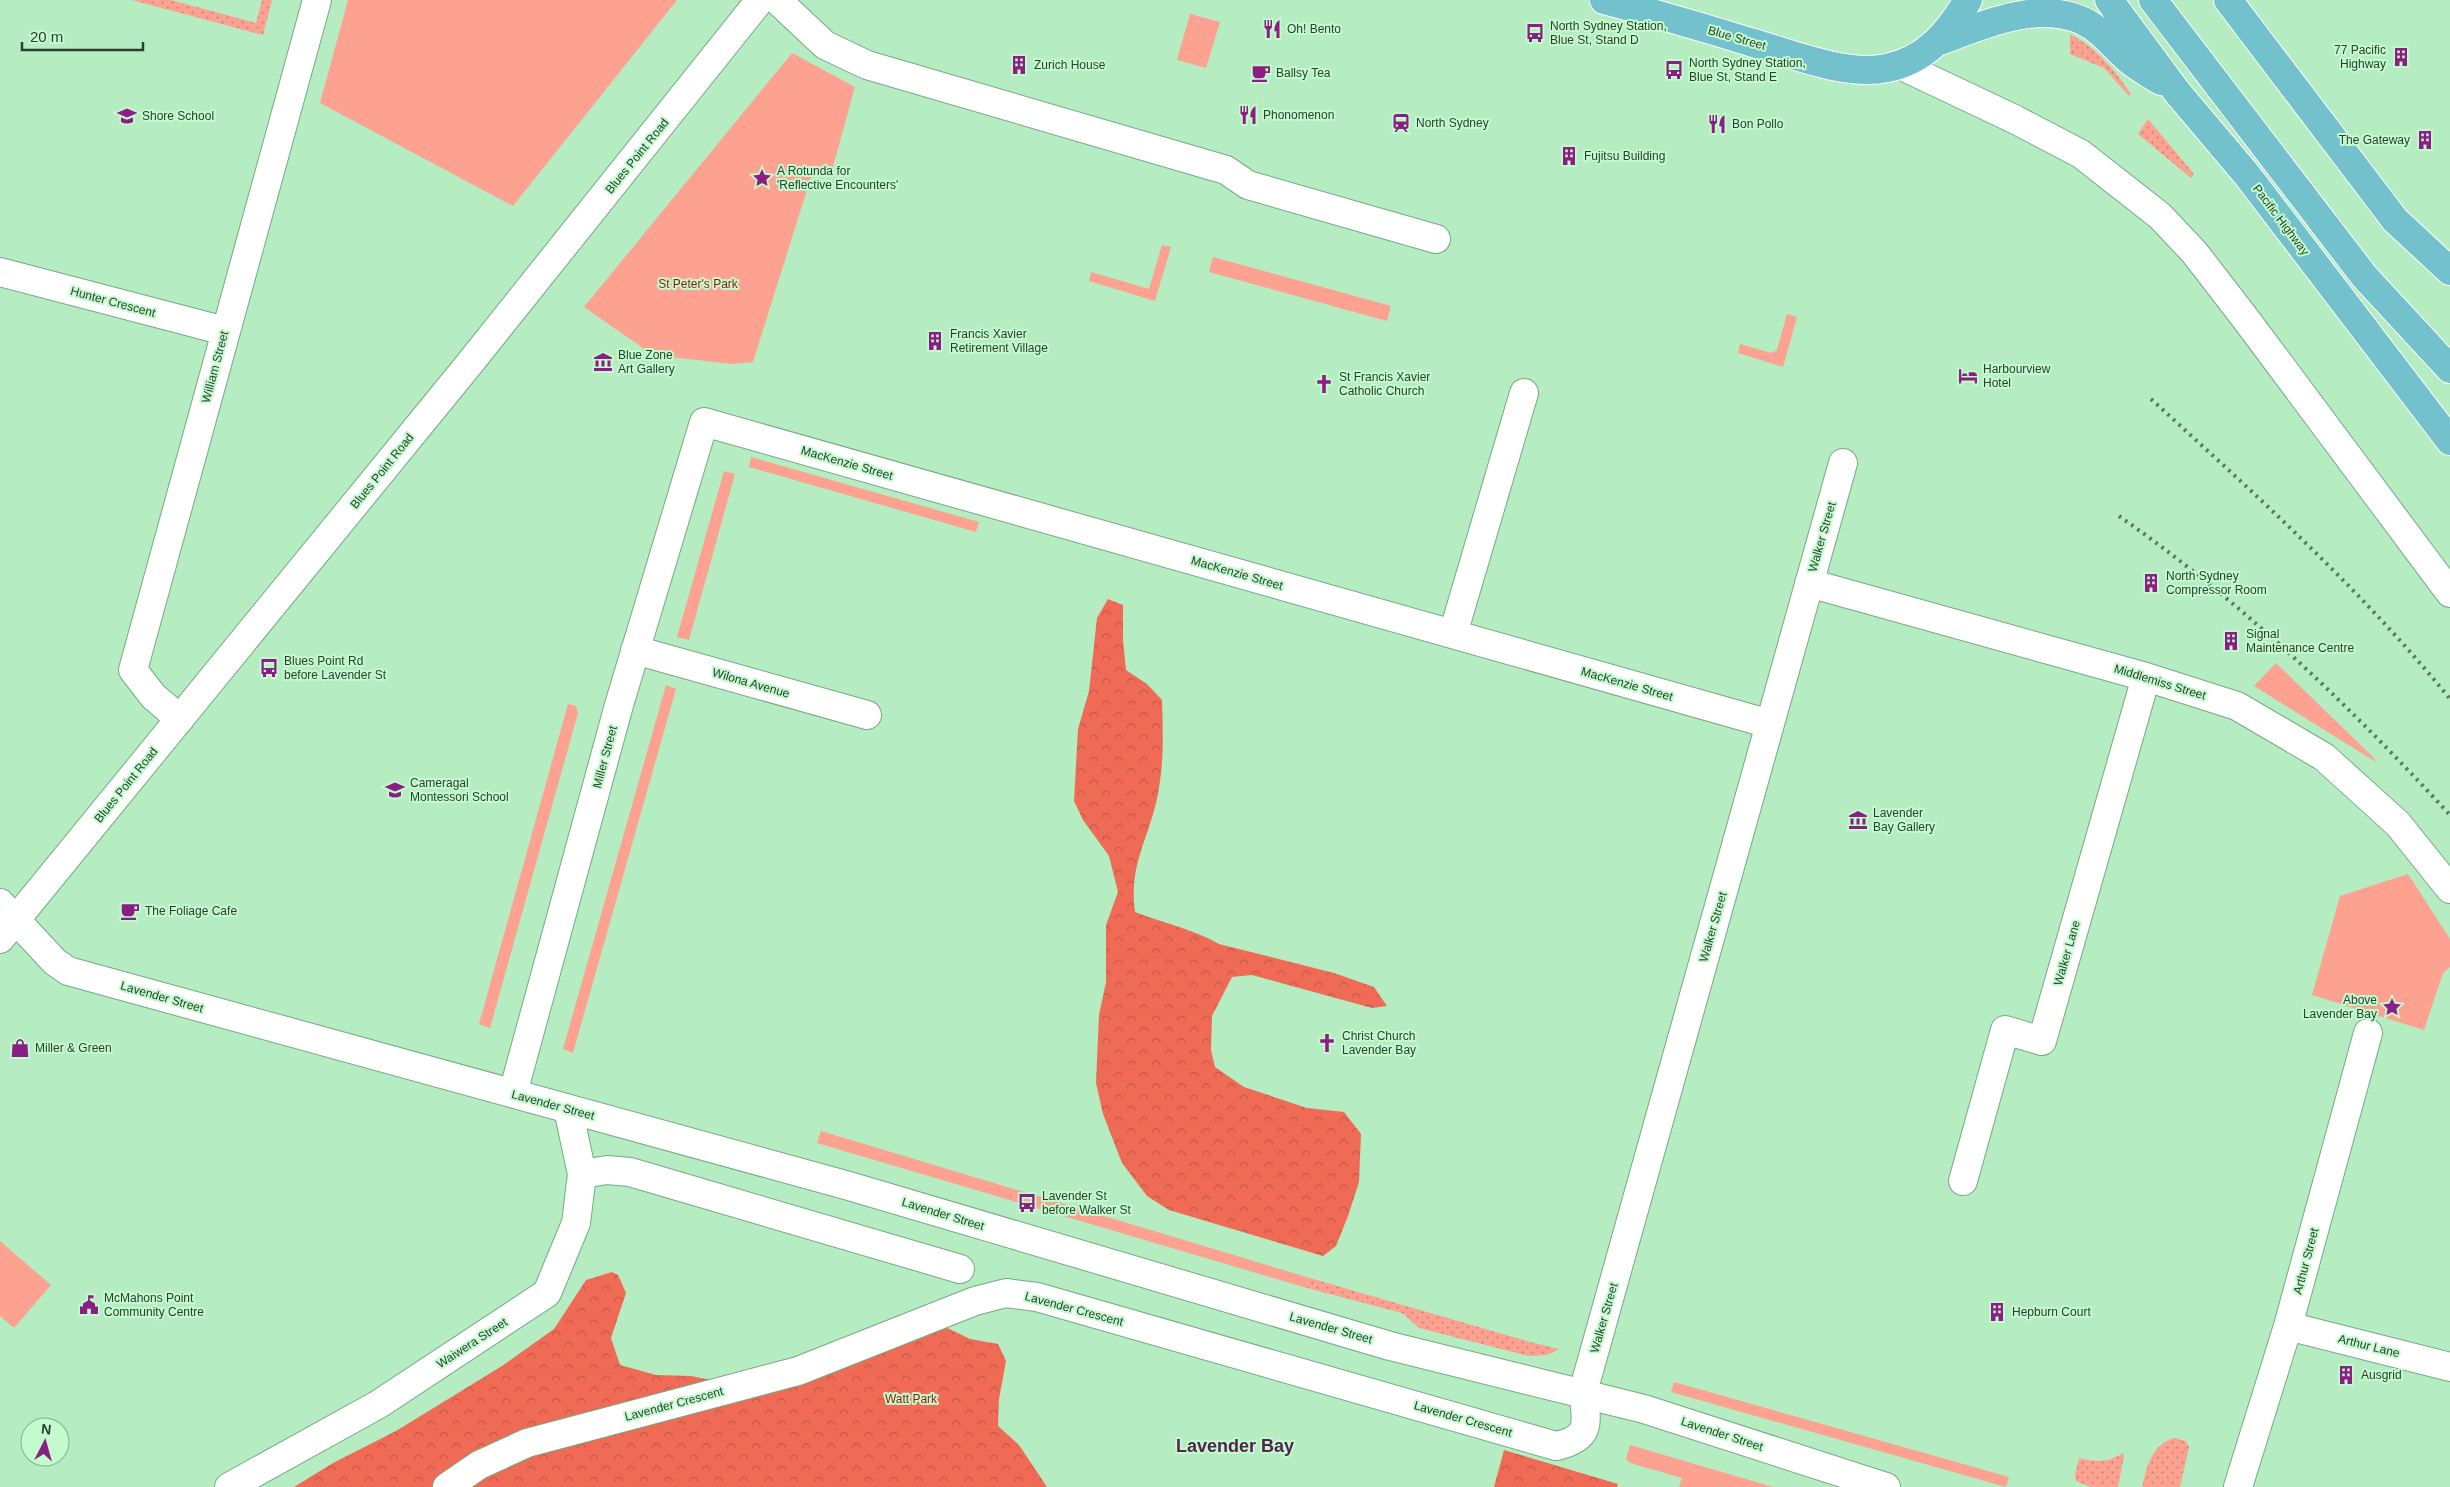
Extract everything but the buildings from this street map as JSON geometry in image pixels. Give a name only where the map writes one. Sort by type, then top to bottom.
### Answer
[{"type":"main road","name":"Blue Street","points":[[1604,0],[1846,68],[1868,70],[1900,65]]},
{"type":"main road","points":[[1940,41],[1968,0]]},
{"type":"main road","name":"Pacific Highway","points":[[2109,0],[2177,92],[2247,175],[2450,441]]},
{"type":"main road","points":[[2153,0],[2364,276],[2450,369]]},
{"type":"main road","points":[[2228,0],[2395,220],[2450,271]]},
{"type":"main road","points":[[1900,65],[1912,60],[1940,41],[1998,20],[2019,14],[2036,12],[2083,20],[2130,60],[2177,92]]},
{"type":"main road","points":[[2395,220],[2419,240],[2450,255]]},
{"type":"street","name":"William Street","points":[[180,719],[153,696],[133,670],[317,0]]},
{"type":"street","name":"Blues Point Road","points":[[5,921],[180,719],[476,355],[760,0]]},
{"type":"street","points":[[777,0],[825,45],[868,65],[1226,170],[1253,187],[1436,239]]},
{"type":"street","points":[[1900,65],[2014,119],[2081,154],[2160,216],[2194,252],[2450,593]]},
{"type":"street","name":"Hunter Crescent","points":[[0,272],[225,331]]},
{"type":"street","points":[[1454,634],[1524,393]]},
{"type":"street","name":"MacKenzie Street","points":[[704,422],[1770,724]]},
{"type":"street","name":"Miller Street","points":[[513,1094],[635,650],[704,422]]},
{"type":"street","name":"Walker Street","points":[[1583,1392],[1844,463]]},
{"type":"street","name":"Middlemiss Street","points":[[1809,583],[2146,677],[2237,706],[2324,757],[2398,824],[2450,889]]},
{"type":"street","name":"Wilona Avenue","points":[[635,650],[867,715]]},
{"type":"street","name":"Walker Lane","points":[[1963,1181],[2005,1030],[2042,1041],[2146,677]]},
{"type":"street","name":"Lavender Street","points":[[5,921],[68,971],[849,1186],[1390,1346],[1583,1392],[1692,1423],[1844,1475],[1886,1487]]},
{"type":"street","name":"Arthur Street","points":[[2238,1487],[2288,1326],[2368,1033]]},
{"type":"street","name":"Waiwera Street","points":[[229,1487],[379,1404],[547,1293],[576,1223],[582,1174],[568,1109]]},
{"type":"street","points":[[582,1174],[607,1170],[630,1172],[960,1269]]},
{"type":"street","name":"Lavender Crescent","points":[[447,1487],[479,1465],[526,1443],[798,1371],[975,1301],[1006,1293],[1046,1300],[1556,1446],[1576,1440],[1584,1432],[1587,1422],[1583,1392]]},
{"type":"street","name":"Arthur Lane","points":[[2288,1326],[2450,1367]]},
{"type":"green space","points":[[132,0],[171,0],[256,23],[262,0],[272,0],[263,35]]},
{"type":"green space","points":[[348,0],[677,0],[513,206],[320,103]]},
{"type":"green space","points":[[1190,14],[1220,22],[1206,68],[1177,60]]},
{"type":"green space","points":[[2070,34],[2089,46],[2104,60],[2131,94],[2129,96],[2104,68],[2070,54]]},
{"type":"green space","name":"St Peter's Park","points":[[792,53],[855,87],[830,177],[812,174],[753,362],[732,364],[653,355],[584,307]]},
{"type":"green space","points":[[2148,119],[2194,174],[2191,178],[2138,134]]},
{"type":"green space","points":[[1162,245],[1171,247],[1155,301],[1089,281],[1091,272],[1149,289]]},
{"type":"green space","points":[[1213,257],[1391,306],[1387,321],[1209,272]]},
{"type":"green space","points":[[1787,314],[1797,317],[1783,367],[1738,353],[1740,344],[1771,353],[1777,350]]},
{"type":"green space","points":[[751,457],[979,522],[976,532],[749,467]]},
{"type":"green space","points":[[724,471],[735,474],[689,640],[677,637]]},
{"type":"green space","points":[[1108,599],[1123,605],[1123,640],[1126,670],[1147,684],[1162,700],[1163,744],[1161,777],[1156,804],[1135,878],[1135,912],[1188,930],[1219,944],[1334,973],[1374,987],[1387,1006],[1372,1008],[1252,975],[1232,977],[1212,1016],[1211,1050],[1215,1067],[1244,1087],[1307,1108],[1344,1112],[1361,1134],[1359,1182],[1336,1246],[1323,1256],[1169,1210],[1147,1196],[1122,1163],[1103,1114],[1096,1083],[1099,1015],[1106,982],[1106,925],[1118,892],[1109,856],[1083,820],[1074,801],[1078,729],[1089,691],[1097,618]]},
{"type":"green space","points":[[2276,663],[2373,757],[2376,762],[2254,686]]},
{"type":"green space","points":[[666,685],[676,689],[573,1053],[563,1049]]},
{"type":"green space","points":[[568,704],[576,706],[578,713],[490,1028],[479,1024]]},
{"type":"green space","points":[[2408,874],[2450,939],[2450,967],[2443,973],[2424,1030],[2312,995],[2340,896]]},
{"type":"green space","points":[[821,1131],[1310,1278],[1307,1288],[817,1143]]},
{"type":"green space","points":[[0,1241],[51,1285],[14,1328],[0,1316]]},
{"type":"green space","name":"Watt Park","points":[[612,1272],[618,1275],[626,1293],[611,1338],[620,1365],[656,1375],[691,1376],[716,1381],[941,1325],[970,1339],[998,1344],[1006,1361],[999,1399],[998,1426],[1019,1445],[1047,1487],[294,1487],[333,1463],[396,1431],[502,1366],[554,1329],[586,1280]]},
{"type":"green space","points":[[1310,1278],[1559,1349],[1547,1355],[1529,1356],[1419,1328],[1402,1313],[1307,1288]]},
{"type":"green space","points":[[1674,1382],[2009,1477],[2006,1487],[1671,1392]]},
{"type":"green space","points":[[2174,1438],[2186,1441],[2189,1447],[2180,1487],[2142,1487],[2148,1465],[2155,1451],[2166,1441]]},
{"type":"green space","points":[[1630,1445],[1773,1487],[1679,1487],[1682,1478],[1630,1463],[1626,1459]]},
{"type":"green space","points":[[1504,1450],[1618,1484],[1617,1487],[1494,1487]]},
{"type":"green space","points":[[2123,1453],[2124,1457],[2118,1487],[2090,1487],[2076,1481],[2075,1475],[2079,1458],[2102,1461],[2112,1459]]},
{"type":"railway","points":[[2151,399],[2268,507],[2344,581],[2416,658],[2450,699]]},
{"type":"railway","points":[[2119,516],[2208,584],[2293,656],[2373,734],[2450,815]]},
{"type":"place","name":"Oh! Bento","points":[[1272,29]]},
{"type":"place","name":"North Sydney Station, Blue St, Stand D","points":[[1535,33]]},
{"type":"place","name":"77 Pacific Highway","points":[[2401,57]]},
{"type":"place","name":"Zurich House","points":[[1019,65]]},
{"type":"place","name":"North Sydney Station, Blue St, Stand E","points":[[1674,70]]},
{"type":"place","name":"Ballsy Tea","points":[[1261,73]]},
{"type":"place","name":"Phonomenon","points":[[1248,115]]},
{"type":"place","name":"Shore School","points":[[127,116]]},
{"type":"place","name":"North Sydney","points":[[1401,123]]},
{"type":"place","name":"Bon Pollo","points":[[1717,124]]},
{"type":"place","name":"The Gateway","points":[[2425,140]]},
{"type":"place","name":"Fujitsu Building","points":[[1569,156]]},
{"type":"place","name":"A Rotunda for 'Reflective Encounters'","points":[[762,178]]},
{"type":"place","name":"Francis Xavier Retirement Village","points":[[935,341]]},
{"type":"place","name":"Blue Zone Art Gallery","points":[[603,362]]},
{"type":"place","name":"Harbourview Hotel","points":[[1968,376]]},
{"type":"place","name":"St Francis Xavier Catholic Church","points":[[1324,384]]},
{"type":"place","name":"North Sydney Compressor Room","points":[[2151,583]]},
{"type":"place","name":"Signal Maintenance Centre","points":[[2231,641]]},
{"type":"place","name":"Blues Point Rd before Lavender St","points":[[269,668]]},
{"type":"place","name":"Cameragal Montessori School","points":[[395,790]]},
{"type":"place","name":"Lavender Bay Gallery","points":[[1858,820]]},
{"type":"place","name":"The Foliage Cafe","points":[[130,911]]},
{"type":"place","name":"Above Lavender Bay","points":[[2392,1007]]},
{"type":"place","name":"Christ Church Lavender Bay","points":[[1327,1043]]},
{"type":"place","name":"Miller & Green","points":[[20,1048]]},
{"type":"place","name":"Lavender St before Walker St","points":[[1027,1203]]},
{"type":"place","name":"McMahons Point Community Centre","points":[[89,1305]]},
{"type":"place","name":"Hepburn Court","points":[[1997,1312]]},
{"type":"place","name":"Ausgrid","points":[[2346,1375]]},
{"type":"district","name":"Lavender Bay","points":[[1235,1446]]}]
